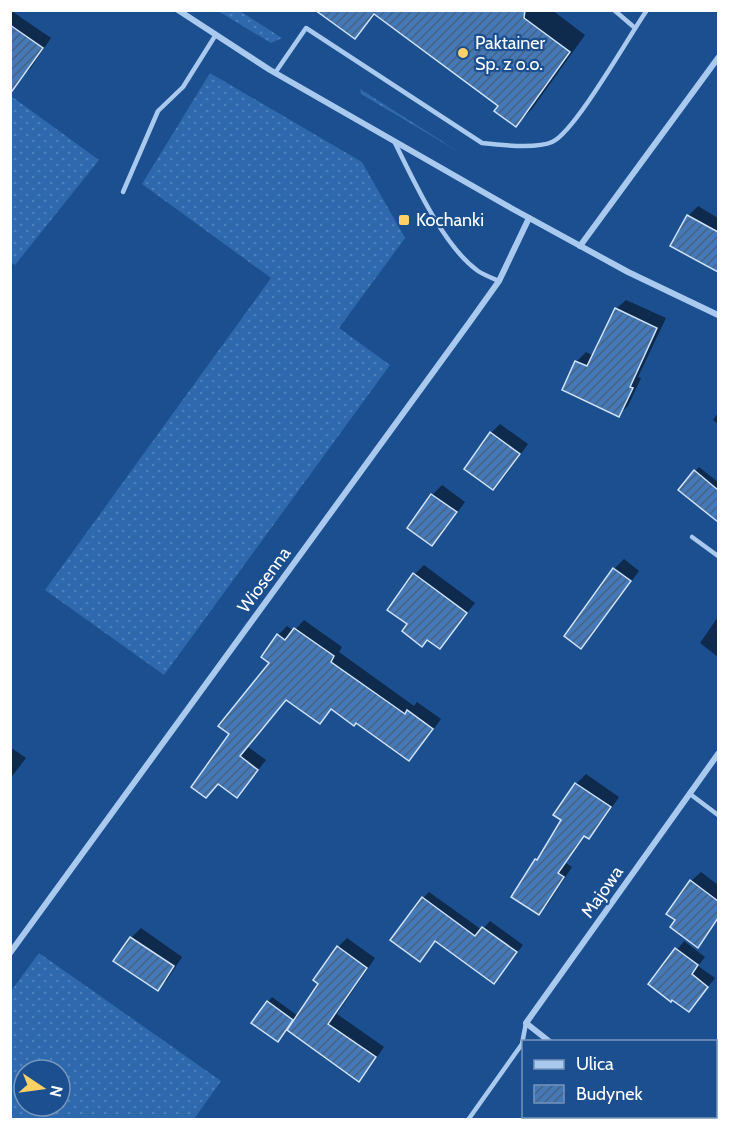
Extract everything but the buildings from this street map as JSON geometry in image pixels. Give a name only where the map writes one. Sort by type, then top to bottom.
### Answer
[{"type":"street","points":[[178,10],[275,73],[529,218],[628,272],[718,315]]},
{"type":"street","points":[[580,246],[718,58]]},
{"type":"street","name":"Wiosenna","points":[[10,953],[499,281],[529,218]]},
{"type":"street","name":"Majowa","points":[[526,1023],[718,754]]},
{"type":"street","points":[[526,1023],[549,1040]]},
{"type":"lane","points":[[614,10],[635,28]]},
{"type":"lane","points":[[275,73],[306,28],[482,143],[507,146],[552,142],[570,126],[647,10]]},
{"type":"lane","points":[[123,192],[158,111],[183,87],[215,36]]},
{"type":"lane","points":[[394,141],[429,210],[462,257],[479,272],[499,281]]},
{"type":"lane","points":[[692,537],[718,556]]},
{"type":"lane","points":[[690,794],[718,815]]},
{"type":"lane","points":[[523,1040],[526,1023]]},
{"type":"lane","points":[[468,1119],[522,1044]]},
{"type":"shaded area","points":[[218,11],[240,11],[282,38],[271,43]]},
{"type":"shaded area","points":[[210,73],[362,162],[405,238],[339,328],[390,365],[164,675],[45,590],[271,278],[142,184]]},
{"type":"shaded area","points":[[360,89],[459,152],[361,94]]},
{"type":"shaded area","points":[[11,96],[99,160],[15,265],[10,262]]},
{"type":"shaded area","points":[[39,953],[221,1081],[194,1119],[11,1119],[11,991]]},
{"type":"place","name":"Paktainer Sp. z o.o.","points":[[463,53]]},
{"type":"place","name":"Kochanki","points":[[404,220]]}]
